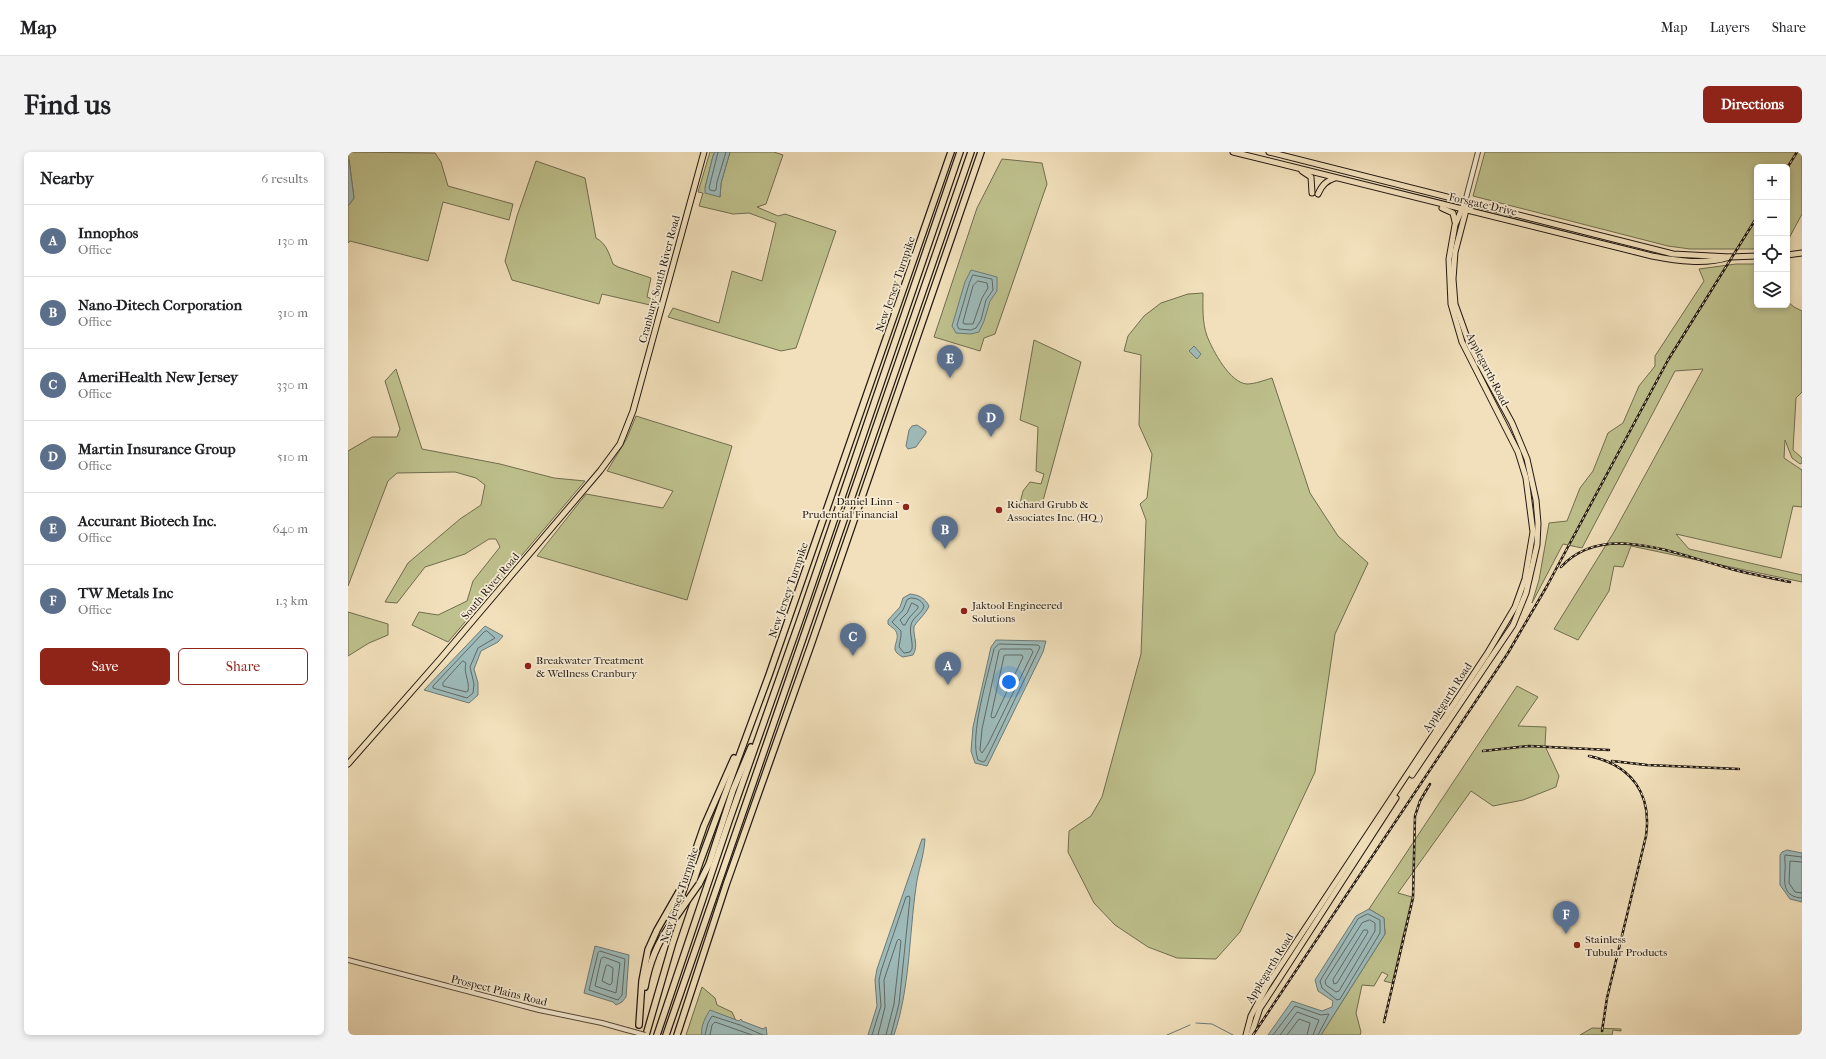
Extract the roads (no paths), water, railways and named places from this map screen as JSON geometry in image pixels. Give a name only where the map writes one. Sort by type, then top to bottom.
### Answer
[{"type":"highway","name":"New Jersey Turnpike","points":[[646,1035],[673,942],[700,862],[838,478],[951,152]]},
{"type":"highway","name":"New Jersey Turnpike","points":[[657,1035],[781,671],[810,594],[960,152]]},
{"type":"highway","points":[[666,1035],[971,152]]},
{"type":"highway","points":[[677,1035],[729,877],[812,642],[981,152]]},
{"type":"highway","points":[[637,1035],[652,958],[661,938],[699,884],[712,855],[738,775],[752,744],[773,687],[781,671]]},
{"type":"highway","points":[[639,1025],[642,981],[648,950],[657,930],[685,881],[704,826],[751,720]]},
{"type":"main road","name":"Cranbury-South River Road","points":[[633,411],[704,152]]},
{"type":"main road","name":"Forsgate Drive","points":[[1233,152],[1421,200],[1672,260],[1707,262],[1730,257]]},
{"type":"main road","name":"Forsgate Drive","points":[[1269,152],[1673,254],[1730,257],[1754,256]]},
{"type":"main road","points":[[1292,167],[1311,176],[1312,193]]},
{"type":"main road","points":[[1318,194],[1321,187],[1326,182],[1336,178]]},
{"type":"main road","points":[[1421,200],[1451,211],[1454,216],[1455,225]]},
{"type":"main road","name":"Applegarth Road","points":[[1251,1035],[1260,1008],[1266,998],[1395,800],[1513,626],[1526,593],[1532,571],[1538,522],[1536,500],[1527,459],[1512,423],[1470,346],[1455,304],[1453,278],[1455,252],[1465,202]]},
{"type":"main road","name":"Applegarth Road","points":[[1246,1035],[1251,1016],[1267,986],[1487,654],[1515,607],[1525,579],[1533,532],[1526,478],[1518,452],[1462,342],[1456,326],[1450,299],[1448,272],[1449,259],[1455,225],[1463,210]]},
{"type":"main road","points":[[1790,255],[1802,253]]},
{"type":"main road","name":"South River Road","points":[[348,764],[446,652],[600,471],[620,444],[633,411]]},
{"type":"street","points":[[1465,202],[1478,152]]},
{"type":"street","name":"Prospect Plains Road","points":[[348,960],[539,1010],[602,1023],[646,1035]]},
{"type":"water","points":[[715,152],[730,152],[721,183],[720,197],[705,193]]},
{"type":"water","points":[[348,160],[354,198],[348,206]]},
{"type":"water","points":[[971,270],[997,277],[997,291],[990,301],[979,332],[971,334],[956,333],[952,326],[965,282]]},
{"type":"water","points":[[1194,346],[1201,354],[1197,359],[1189,351]]},
{"type":"water","points":[[917,425],[926,431],[926,433],[916,447],[908,449],[906,446],[909,430],[912,426]]},
{"type":"water","points":[[910,594],[921,597],[929,606],[914,627],[916,648],[913,655],[903,657],[896,652],[895,646],[897,634],[895,629],[888,624],[888,620],[900,607],[903,598]]},
{"type":"water","points":[[485,626],[503,636],[498,642],[481,651],[474,669],[478,683],[478,695],[469,703],[424,690]]},
{"type":"water","points":[[996,640],[1046,641],[1043,652],[987,766],[975,763],[971,751],[973,727],[991,647]]},
{"type":"water","points":[[922,839],[925,839],[916,887],[906,980],[899,1017],[894,1035],[868,1035],[877,1006],[875,980],[877,969]]},
{"type":"water","points":[[1787,850],[1802,853],[1802,902],[1790,899],[1780,885],[1780,855],[1782,852]]},
{"type":"water","points":[[1369,909],[1384,918],[1385,934],[1321,1035],[1268,1035],[1292,1001],[1322,1011],[1332,1007],[1333,1001],[1318,991],[1315,980],[1356,916]]},
{"type":"water","points":[[595,946],[629,955],[626,997],[622,1002],[616,1005],[613,1002],[584,993]]},
{"type":"water","points":[[710,1010],[739,1021],[741,1019],[742,1021],[763,1029],[766,1027],[767,1035],[702,1035],[705,1018]]},
{"type":"waterway","points":[[1196,1023],[1212,1024],[1233,1035]]},
{"type":"waterway","points":[[1167,1035],[1190,1025]]},
{"type":"railway","points":[[1790,164],[1797,152]]},
{"type":"railway","points":[[1253,1035],[1508,653],[1547,586],[1668,360],[1754,222]]},
{"type":"railway","points":[[1561,567],[1578,554],[1597,546],[1617,543],[1660,549],[1738,571],[1790,582]]},
{"type":"railway","points":[[1483,751],[1529,746],[1609,750]]},
{"type":"railway","points":[[1589,756],[1604,760],[1617,766],[1628,774],[1642,795],[1646,807],[1647,821],[1646,836],[1607,998],[1602,1031]]},
{"type":"railway","points":[[1612,761],[1647,765],[1739,769]]},
{"type":"railway","points":[[1384,1022],[1413,898],[1415,816],[1420,801],[1430,784]]},
{"type":"place","name":"Accurant Biotech Inc.","points":[[950,378]]},
{"type":"place","name":"Martin Insurance Group","points":[[991,437]]},
{"type":"place","name":"Daniel Linn - Prudential Financial","points":[[906,507]]},
{"type":"place","name":"Richard Grubb & Associates Inc. (HQ)","points":[[999,510]]},
{"type":"place","name":"Nano-Ditech Corporation","points":[[945,549]]},
{"type":"place","name":"Jaktool Engineered Solutions","points":[[964,611]]},
{"type":"place","name":"AmeriHealth New Jersey","points":[[853,656]]},
{"type":"place","name":"Breakwater Treatment & Wellness Cranbury","points":[[528,666]]},
{"type":"place","name":"Innophos","points":[[948,685]]},
{"type":"place","name":"TW Metals Inc","points":[[1566,934]]},
{"type":"place","name":"Stainless Tubular Products","points":[[1577,945]]}]
